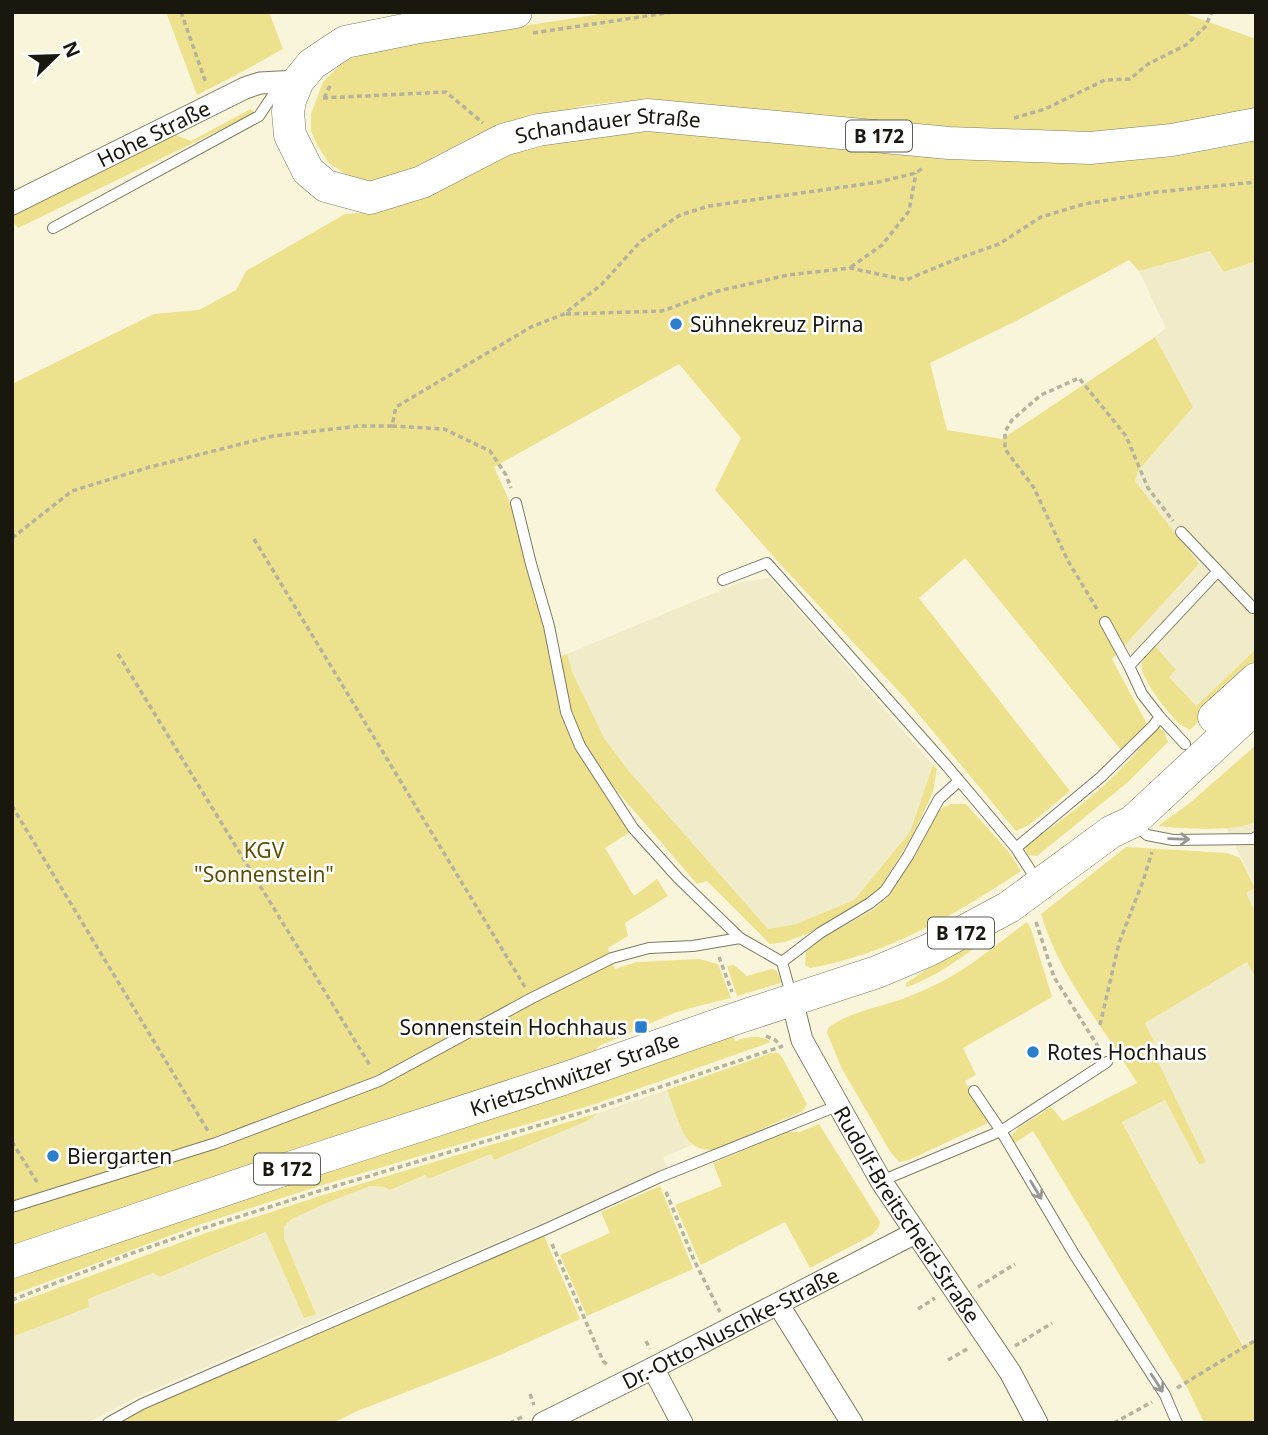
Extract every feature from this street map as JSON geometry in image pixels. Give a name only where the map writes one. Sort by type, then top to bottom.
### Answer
[{"type":"main road","points":[[290,87],[312,64],[345,42],[516,12]]},
{"type":"main road","name":"Schandauer Straße","points":[[290,87],[290,135],[308,171],[326,186],[370,198],[422,182],[503,140],[538,130],[647,115],[949,143],[1090,148],[1172,140],[1256,124]]},
{"type":"main road","name":"Krietzschwitzer Straße","points":[[1133,830],[1135,792],[1256,678]]},
{"type":"main road","name":"Krietzschwitzer Straße","points":[[12,1262],[563,1079],[877,972],[929,950],[1009,906],[1133,830],[1256,707]]},
{"type":"street","name":"Hohe Straße","points":[[12,204],[246,88],[261,83],[290,87]]},
{"type":"street","name":"Rudolf-Breitscheid-Straße","points":[[792,1000],[802,1040],[881,1181],[915,1233],[950,1297],[999,1357],[1037,1423]]},
{"type":"street","name":"Dr.-Otto-Nuschke-Straße","points":[[543,1423],[915,1233]]},
{"type":"street","points":[[778,1304],[852,1423]]},
{"type":"street","points":[[653,1368],[682,1423]]},
{"type":"lane","points":[[53,228],[259,116],[290,87]]},
{"type":"lane","points":[[516,503],[549,626],[566,712],[580,746],[633,828],[678,878],[740,938],[782,962],[792,1000]]},
{"type":"lane","points":[[1181,531],[1253,608]]},
{"type":"lane","points":[[723,580],[767,563],[959,781],[1016,848],[1041,885]]},
{"type":"lane","points":[[1129,666],[1217,571]]},
{"type":"lane","points":[[1105,622],[1142,694],[1185,744]]},
{"type":"lane","points":[[1016,848],[1101,777],[1160,717]]},
{"type":"lane","points":[[782,962],[820,933],[885,891],[908,856],[939,799],[959,781]]},
{"type":"lane","points":[[1133,830],[1172,840],[1256,837]]},
{"type":"lane","points":[[12,1208],[216,1143],[379,1081],[612,958],[649,948],[693,946],[740,938]]},
{"type":"lane","points":[[881,1181],[1001,1131],[1107,1062]]},
{"type":"lane","points":[[974,1091],[1165,1395],[1177,1423]]},
{"type":"lane","points":[[108,1423],[142,1404],[660,1177],[838,1106]]},
{"type":"path","points":[[181,12],[205,80]]},
{"type":"path","points":[[1008,119],[1045,109],[1105,80],[1130,79],[1148,64],[1186,45],[1205,27],[1212,12]]},
{"type":"path","points":[[290,87],[446,92],[503,140]]},
{"type":"path","points":[[392,426],[396,407],[531,327],[564,314],[602,285],[640,242],[680,215],[709,206],[879,182],[916,173],[940,155],[949,143]]},
{"type":"path","points":[[850,268],[882,245],[909,211],[916,173]]},
{"type":"path","points":[[564,314],[662,311],[730,288],[788,275],[850,268],[906,280],[999,244],[1041,217],[1084,204],[1157,192],[1256,182]]},
{"type":"path","points":[[1105,622],[1068,561],[1034,488],[1005,449],[1005,432],[1012,419],[1041,396],[1079,378],[1126,436],[1148,488],[1181,531]]},
{"type":"path","points":[[12,538],[72,491],[150,467],[274,436],[359,426],[444,429],[490,451],[506,475],[516,503]]},
{"type":"path","points":[[254,539],[532,998]]},
{"type":"path","points":[[118,654],[379,1081]]},
{"type":"path","points":[[12,806],[216,1143]]},
{"type":"path","points":[[1100,1025],[1119,943],[1143,881],[1133,830]]},
{"type":"path","points":[[1041,885],[1035,921],[1054,977],[1107,1062]]},
{"type":"path","points":[[712,943],[734,998]]},
{"type":"path","points":[[12,1300],[204,1228],[597,1108],[802,1040]]},
{"type":"path","points":[[12,1142],[46,1196]]},
{"type":"path","points":[[660,1177],[694,1260],[723,1317]]},
{"type":"path","points":[[546,1229],[603,1361],[616,1372]]},
{"type":"path","points":[[918,1309],[950,1297],[1015,1264]]},
{"type":"path","points":[[999,1357],[1052,1323]]},
{"type":"path","points":[[1114,1423],[1256,1340]]},
{"type":"path","points":[[947,1360],[974,1345]]},
{"type":"shaded area","points":[[1210,251],[1224,272],[1256,261],[1256,649],[1195,706],[1168,676],[1176,670],[1142,663],[1143,672],[1125,644],[1199,564],[1135,481],[1138,471],[1193,407],[1155,337],[1166,328],[1139,271]]},
{"type":"shaded area","points":[[770,578],[933,765],[910,832],[854,900],[796,924],[768,929],[627,770],[604,739],[573,674],[567,654],[741,582]]},
{"type":"shaded area","points":[[1256,822],[1256,914],[1245,893],[1254,888],[1253,882],[1226,827],[1246,826]]},
{"type":"shaded area","points":[[1247,962],[1256,978],[1256,1340],[1244,1346],[1122,1121],[1165,1100],[1199,1163],[1150,1045],[1154,1041],[1145,1022]]},
{"type":"shaded area","points":[[667,1090],[685,1135],[692,1145],[663,1157],[668,1169],[145,1393],[86,1423],[12,1423],[12,1337],[33,1329],[88,1299],[153,1273],[160,1277],[267,1232],[305,1318],[316,1313],[284,1238],[284,1226],[292,1219],[370,1186],[390,1190],[426,1175],[428,1179],[491,1154],[494,1160],[587,1121],[598,1113]]},
{"type":"green space","points":[[166,12],[269,12],[283,49],[197,95]]},
{"type":"green space","points":[[614,12],[1181,12],[1256,39],[1256,114],[1091,134],[953,130],[648,101],[615,102],[587,105],[498,127],[474,136],[396,177],[376,184],[362,182],[329,163],[311,131],[311,114],[323,82],[344,61],[385,47]]},
{"type":"green space","points":[[251,109],[255,113],[18,228],[12,220],[12,214],[173,134],[191,141]]},
{"type":"green space","name":"KGV \"Sonnenstein\"","points":[[646,130],[1090,162],[1173,157],[1256,141],[1256,261],[1224,272],[1210,251],[1139,271],[1129,260],[1018,320],[930,363],[947,430],[1002,439],[1155,337],[1193,407],[1138,471],[1135,481],[1199,564],[1112,659],[1147,724],[1121,750],[965,558],[919,598],[1070,791],[1029,825],[1016,831],[905,698],[715,490],[741,438],[679,364],[494,467],[512,507],[544,630],[560,713],[602,791],[630,832],[605,848],[634,896],[657,879],[668,896],[625,923],[628,936],[608,948],[615,969],[637,962],[699,959],[718,964],[731,998],[674,1013],[599,1046],[591,1056],[12,1246],[12,384],[154,314],[199,310],[236,290],[246,271],[345,214],[376,212],[465,172],[542,143]]},
{"type":"green space","points":[[1155,646],[1176,670],[1169,677],[1196,706],[1256,649],[1256,666],[1190,730],[1170,714],[1145,678],[1142,664]]},
{"type":"green space","points":[[567,654],[573,674],[604,738],[627,769],[768,929],[796,924],[854,900],[910,832],[933,765],[937,769],[933,792],[913,835],[880,888],[862,903],[807,934],[770,944],[707,881],[697,884],[610,783],[584,744],[570,706],[561,656]]},
{"type":"green space","points":[[1157,727],[1164,731],[1168,742],[1127,783],[1037,856],[1028,855],[1024,846],[1061,821],[1096,792],[1128,761]]},
{"type":"green space","points":[[1256,745],[1256,822],[1222,828],[1158,826],[1191,802]]},
{"type":"green space","points":[[950,804],[966,804],[1009,852],[1021,871],[946,917],[893,943],[838,962],[810,968],[805,965],[806,952],[816,942],[874,909],[889,896],[939,810]]},
{"type":"green space","points":[[1126,847],[1227,853],[1240,858],[1255,888],[1246,893],[1256,914],[1256,978],[1247,962],[1145,1023],[1154,1041],[1150,1045],[1206,1162],[1199,1164],[1165,1100],[1122,1122],[1243,1346],[1256,1340],[1256,1423],[1204,1423],[1187,1387],[1033,1131],[1015,1143],[1011,1137],[1017,1129],[1051,1107],[1063,1121],[1137,1083],[1071,981],[1041,914]]},
{"type":"green space","points":[[1027,922],[1052,997],[963,1048],[976,1075],[965,1081],[988,1123],[909,1160],[899,1162],[891,1153],[842,1069],[827,1033],[828,1028],[851,1015],[908,997],[946,980]]},
{"type":"green space","points":[[981,940],[982,943],[937,973],[907,987],[905,984],[927,969]]},
{"type":"green space","points":[[734,965],[747,976],[776,970],[781,983],[737,996],[727,966]]},
{"type":"green space","points":[[733,1036],[735,1041],[758,1037],[771,1042],[595,1104],[201,1224],[12,1295],[12,1273]]},
{"type":"green space","points":[[771,1053],[778,1053],[782,1057],[807,1104],[803,1111],[713,1150],[699,1148],[691,1143],[680,1126],[667,1090]]},
{"type":"green space","points":[[598,1113],[587,1121],[494,1160],[491,1154],[428,1179],[425,1175],[390,1190],[370,1186],[292,1219],[284,1226],[284,1238],[316,1314],[304,1318],[266,1232],[160,1277],[153,1273],[88,1299],[89,1307],[12,1337],[12,1305],[206,1233]]},
{"type":"green space","points":[[819,1124],[880,1222],[878,1228],[872,1235],[810,1268],[785,1222],[701,1265],[675,1205],[722,1186],[713,1163],[788,1132],[800,1132]]},
{"type":"green space","points":[[660,1186],[693,1269],[587,1316],[560,1255],[610,1233],[601,1212]]},
{"type":"green space","points":[[544,1236],[580,1319],[493,1358],[333,1423],[119,1423],[145,1409]]},
{"type":"place","name":"Sühnekreuz Pirna","points":[[676,324]]},
{"type":"place","name":"Sonnenstein Hochhaus","points":[[641,1027]]},
{"type":"place","name":"Rotes Hochhaus","points":[[1033,1052]]},
{"type":"place","name":"Biergarten","points":[[53,1156]]}]
